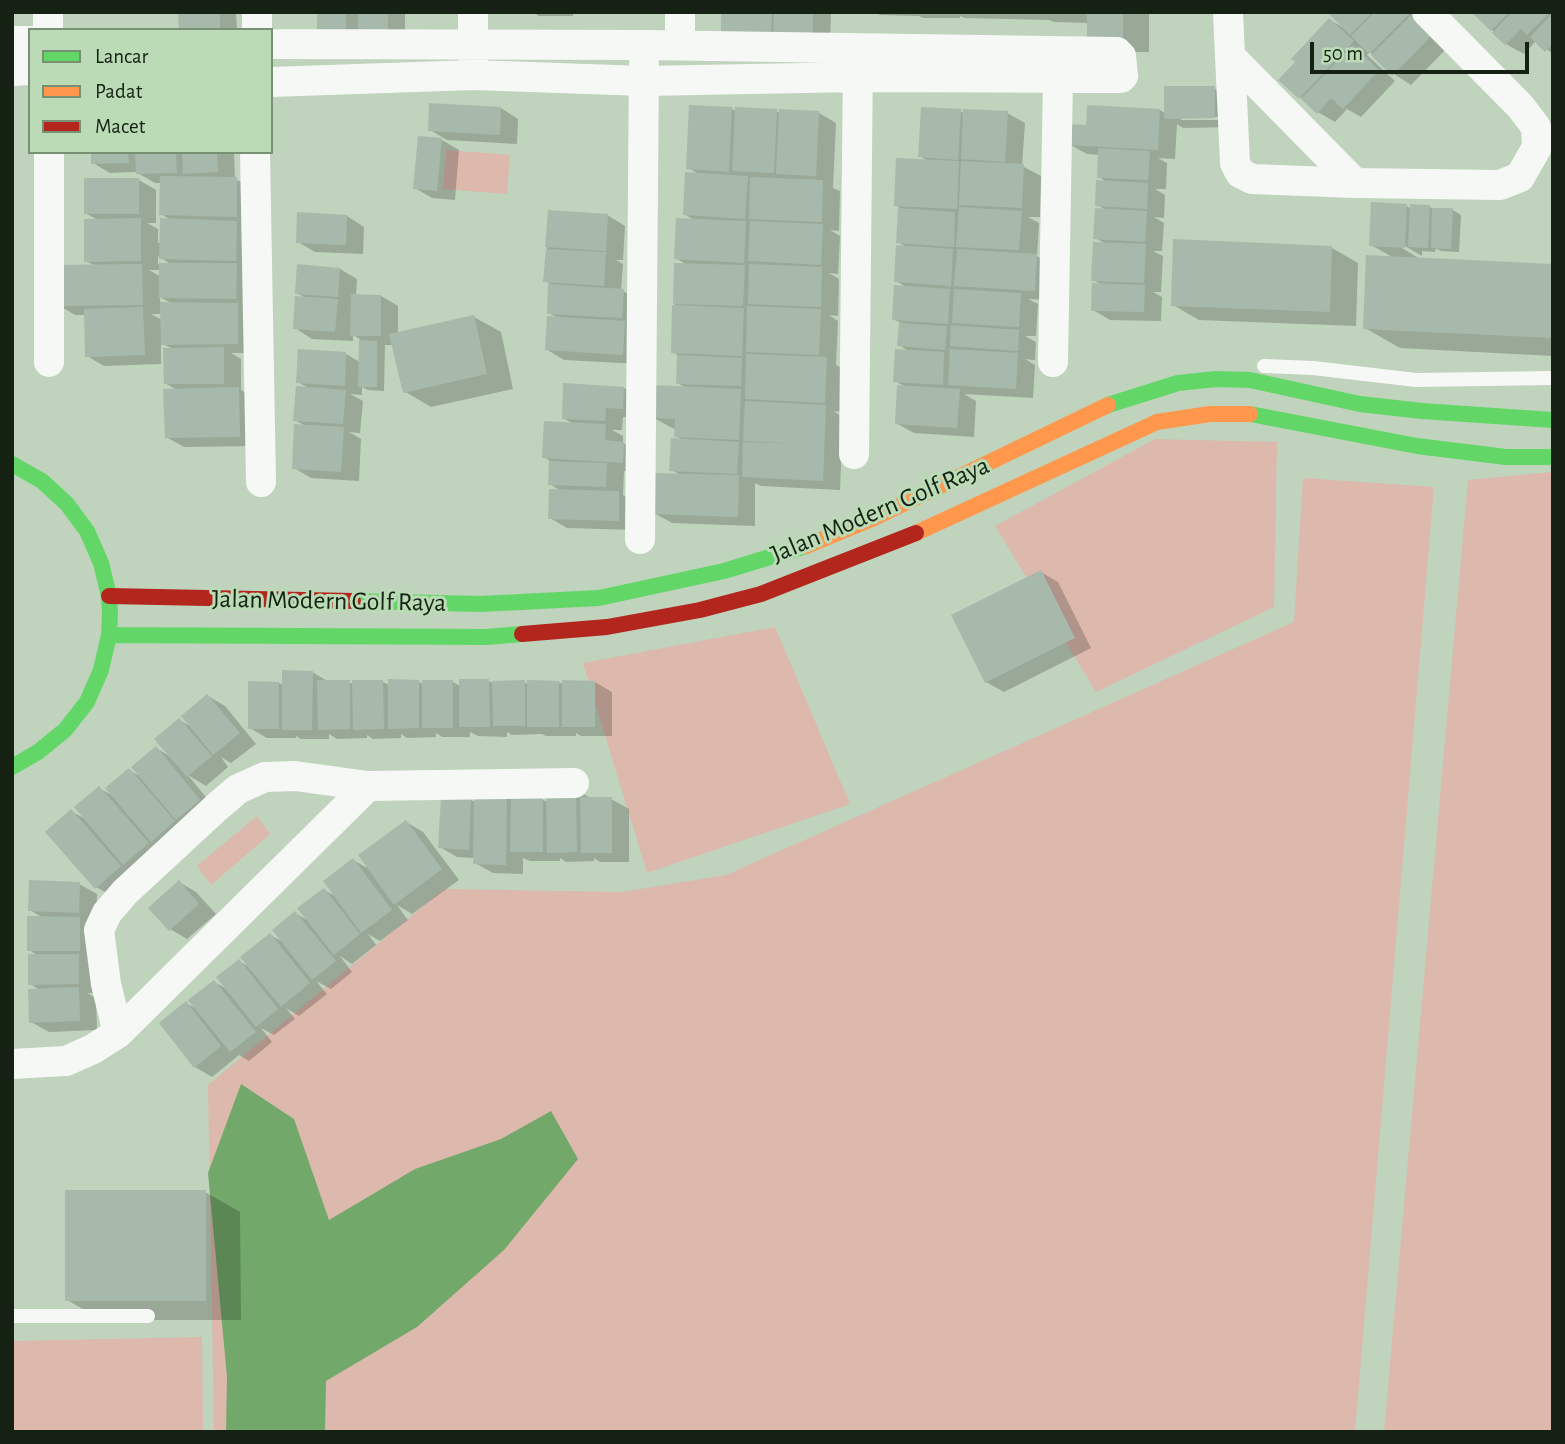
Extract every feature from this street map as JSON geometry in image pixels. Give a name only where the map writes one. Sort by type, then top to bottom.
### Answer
[{"type":"street","points":[[473,12],[473,75]]},
{"type":"street","points":[[680,12],[680,45]]},
{"type":"street","points":[[1228,12],[1235,163],[1240,173],[1252,179],[1355,183],[1500,185],[1520,177],[1536,147],[1536,127],[1520,106],[1427,12]]},
{"type":"street","points":[[273,44],[680,45],[858,63],[1058,77],[1123,76],[1120,54],[858,63],[644,81],[473,75],[273,82]]},
{"type":"street","points":[[640,539],[644,45]]},
{"type":"street","points":[[1230,56],[1355,183]]},
{"type":"street","points":[[854,454],[858,63]]},
{"type":"street","points":[[1053,362],[1058,77]]},
{"type":"street","points":[[48,154],[48,362]]},
{"type":"street","points":[[255,154],[261,482]]},
{"type":"street","name":"Jalan Modern Golf Raya","points":[[109,596],[481,604],[599,598],[724,571],[796,550],[876,517],[1097,409],[1178,383],[1216,379],[1250,380],[1360,404],[1553,420]]},
{"type":"street","name":"Jalan Modern Golf Raya","points":[[109,635],[486,637],[607,627],[700,610],[761,594],[908,537],[1157,422],[1210,414],[1256,414],[1417,446],[1506,457],[1553,457]]},
{"type":"street","points":[[12,464],[50,489],[67,504],[88,531],[102,563],[109,596],[109,635],[101,670],[87,702],[65,730],[38,752],[12,766]]},
{"type":"street","points":[[118,1033],[106,984],[99,930],[107,914],[125,892],[238,789],[265,777],[295,776],[368,786],[574,783]]},
{"type":"street","points":[[12,1064],[66,1061],[93,1049],[118,1033],[368,786]]},
{"type":"lane","points":[[1216,379],[1235,368],[1256,366],[1313,368],[1416,380],[1553,378]]},
{"type":"lane","points":[[12,1316],[148,1316]]},
{"type":"shaded area","points":[[446,150],[510,155],[507,194],[443,189]]},
{"type":"shaded area","points":[[1155,439],[1277,442],[1274,607],[1096,692],[995,526]]},
{"type":"shaded area","points":[[1553,472],[1553,1432],[1384,1432],[1468,480]]},
{"type":"shaded area","points":[[1303,478],[1434,487],[1355,1432],[214,1432],[208,1085],[444,889],[622,892],[726,875],[1294,622]]},
{"type":"shaded area","points":[[775,627],[850,804],[647,873],[583,663]]},
{"type":"shaded area","points":[[257,816],[270,834],[211,885],[197,866]]},
{"type":"shaded area","points":[[241,1084],[294,1119],[329,1220],[415,1169],[501,1139],[551,1111],[578,1159],[504,1250],[417,1327],[326,1381],[325,1432],[226,1432],[227,1377],[208,1173]]},
{"type":"shaded area","points":[[202,1337],[203,1432],[12,1432],[12,1341]]},
{"type":"building","points":[[178,12],[220,12],[220,28],[179,28]]},
{"type":"building","points":[[317,12],[346,12],[346,32],[317,32]]},
{"type":"building","points":[[358,12],[388,12],[388,32],[358,32]]},
{"type":"building","points":[[721,12],[772,12],[771,36],[721,35]]},
{"type":"building","points":[[774,12],[813,12],[813,38],[773,36]]},
{"type":"building","points":[[1087,12],[1123,12],[1123,38],[1087,38]]},
{"type":"building","points":[[1327,12],[1373,12],[1350,35]]},
{"type":"building","points":[[1375,12],[1411,12],[1369,54],[1351,36]]},
{"type":"building","points":[[1471,12],[1509,12],[1491,31]]},
{"type":"building","points":[[1512,12],[1550,12],[1527,35],[1521,29],[1505,45],[1492,33]]},
{"type":"building","points":[[1553,13],[1553,44],[1545,52],[1530,37]]},
{"type":"building","points":[[1411,15],[1432,35],[1392,76],[1371,55]]},
{"type":"building","points":[[1329,18],[1354,41],[1299,99],[1278,80],[1295,62],[1291,59]]},
{"type":"building","points":[[1353,45],[1379,70],[1343,109],[1331,98],[1317,114],[1301,99]]},
{"type":"building","points":[[1164,86],[1215,86],[1215,118],[1164,119]]},
{"type":"building","points":[[429,103],[501,107],[500,135],[428,131]]},
{"type":"building","points":[[689,105],[732,107],[729,172],[686,169]]},
{"type":"building","points":[[1087,105],[1160,109],[1158,150],[1067,145],[1068,124],[1086,125]]},
{"type":"building","points":[[735,107],[777,109],[774,173],[732,171]]},
{"type":"building","points":[[921,107],[961,109],[958,160],[918,157]]},
{"type":"building","points":[[779,109],[819,111],[816,176],[776,174]]},
{"type":"building","points":[[963,109],[1008,111],[1005,162],[961,159]]},
{"type":"building","points":[[418,136],[442,138],[437,191],[413,189]]},
{"type":"building","points":[[1098,148],[1150,151],[1148,180],[1097,178]]},
{"type":"building","points":[[91,154],[128,154],[129,163],[91,164]]},
{"type":"building","points":[[135,154],[176,154],[177,173],[136,174]]},
{"type":"building","points":[[182,154],[217,154],[218,172],[183,174]]},
{"type":"building","points":[[896,158],[959,161],[957,209],[894,206]]},
{"type":"building","points":[[961,161],[1024,164],[1022,208],[959,205]]},
{"type":"building","points":[[685,172],[748,176],[745,219],[683,215]]},
{"type":"building","points":[[160,176],[237,177],[237,217],[159,215]]},
{"type":"building","points":[[750,177],[823,180],[822,222],[749,219]]},
{"type":"building","points":[[84,178],[139,178],[139,214],[84,214]]},
{"type":"building","points":[[1096,180],[1148,183],[1147,209],[1095,206]]},
{"type":"building","points":[[1371,202],[1407,204],[1405,248],[1369,246]]},
{"type":"building","points":[[1410,204],[1430,205],[1428,248],[1408,247]]},
{"type":"building","points":[[959,207],[1022,211],[1019,250],[956,247]]},
{"type":"building","points":[[898,208],[955,212],[954,247],[896,243]]},
{"type":"building","points":[[1095,208],[1147,211],[1145,242],[1093,239]]},
{"type":"building","points":[[1432,208],[1453,208],[1451,249],[1431,248]]},
{"type":"building","points":[[548,210],[608,214],[606,251],[545,247]]},
{"type":"building","points":[[297,212],[347,215],[346,245],[296,243]]},
{"type":"building","points":[[141,218],[141,261],[84,262],[84,219]]},
{"type":"building","points":[[160,218],[237,221],[236,261],[159,259]]},
{"type":"building","points":[[676,218],[746,221],[744,263],[674,259]]},
{"type":"building","points":[[750,221],[823,224],[821,265],[748,261]]},
{"type":"building","points":[[1173,239],[1332,246],[1330,312],[1171,306]]},
{"type":"building","points":[[1093,242],[1146,244],[1144,283],[1091,281]]},
{"type":"building","points":[[896,245],[953,249],[951,286],[894,282]]},
{"type":"building","points":[[546,249],[606,252],[604,286],[543,282]]},
{"type":"building","points":[[957,249],[1037,254],[1035,291],[954,286]]},
{"type":"building","points":[[1366,255],[1553,264],[1553,338],[1363,329]]},
{"type":"building","points":[[159,263],[237,263],[236,299],[159,298]]},
{"type":"building","points":[[674,263],[745,265],[743,306],[673,304]]},
{"type":"building","points":[[142,264],[143,305],[56,306],[55,265]]},
{"type":"building","points":[[297,264],[340,268],[338,297],[295,294]]},
{"type":"building","points":[[749,264],[822,267],[821,307],[748,304]]},
{"type":"building","points":[[1092,283],[1145,285],[1144,312],[1091,311]]},
{"type":"building","points":[[548,284],[624,289],[622,318],[547,314]]},
{"type":"building","points":[[894,285],[950,289],[948,324],[892,320]]},
{"type":"building","points":[[954,289],[1021,293],[1019,327],[952,323]]},
{"type":"building","points":[[351,294],[381,295],[381,336],[350,336]]},
{"type":"building","points":[[295,296],[338,299],[335,332],[293,329]]},
{"type":"building","points":[[160,302],[238,303],[238,344],[161,345]]},
{"type":"building","points":[[672,305],[744,308],[742,356],[671,353]]},
{"type":"building","points":[[747,306],[821,309],[819,355],[746,352]]},
{"type":"building","points":[[143,307],[145,355],[85,357],[84,309]]},
{"type":"building","points":[[474,315],[487,374],[403,393],[389,334]]},
{"type":"building","points":[[547,316],[625,321],[623,355],[545,350]]},
{"type":"building","points":[[899,323],[947,326],[945,350],[897,346]]},
{"type":"building","points":[[951,325],[1019,330],[1018,351],[950,346]]},
{"type":"building","points":[[359,340],[377,341],[377,387],[358,387]]},
{"type":"building","points":[[224,347],[224,384],[164,384],[163,348]]},
{"type":"building","points":[[298,349],[346,352],[345,386],[296,383]]},
{"type":"building","points":[[895,349],[944,352],[943,385],[893,382]]},
{"type":"building","points":[[950,349],[1018,353],[1016,389],[948,385]]},
{"type":"building","points":[[746,354],[827,357],[825,403],[745,399]]},
{"type":"building","points":[[677,355],[742,358],[741,386],[676,384]]},
{"type":"building","points":[[563,383],[624,387],[623,409],[606,408],[605,421],[562,419]]},
{"type":"building","points":[[651,385],[741,389],[739,440],[674,437],[675,419],[650,418]]},
{"type":"building","points":[[897,385],[960,389],[957,428],[895,424]]},
{"type":"building","points":[[296,386],[346,390],[343,424],[293,421]]},
{"type":"building","points":[[239,387],[240,437],[165,438],[163,389]]},
{"type":"building","points":[[745,401],[826,405],[823,481],[742,477],[743,442],[803,444],[743,441]]},
{"type":"building","points":[[544,421],[606,424],[605,440],[624,442],[623,463],[542,458]]},
{"type":"building","points":[[294,424],[344,427],[341,472],[292,469]]},
{"type":"building","points":[[671,438],[739,442],[737,474],[669,471]]},
{"type":"building","points":[[549,461],[607,463],[606,487],[548,485]]},
{"type":"building","points":[[654,473],[739,475],[738,517],[652,514]]},
{"type":"building","points":[[549,489],[619,491],[619,521],[548,519]]},
{"type":"building","points":[[1041,570],[1075,638],[985,683],[951,615]]},
{"type":"building","points":[[282,670],[313,671],[312,730],[282,730]]},
{"type":"building","points":[[388,679],[419,680],[419,728],[388,729]]},
{"type":"building","points":[[459,679],[489,679],[490,727],[459,727]]},
{"type":"building","points":[[317,680],[350,680],[350,729],[318,730]]},
{"type":"building","points":[[352,680],[383,680],[384,729],[353,730]]},
{"type":"building","points":[[422,680],[453,680],[453,728],[422,728]]},
{"type":"building","points":[[525,680],[525,726],[493,726],[492,681]]},
{"type":"building","points":[[527,680],[559,681],[559,727],[527,727]]},
{"type":"building","points":[[562,680],[595,681],[595,727],[562,727]]},
{"type":"building","points":[[248,681],[279,682],[279,729],[248,729]]},
{"type":"building","points":[[207,694],[240,733],[213,755],[181,716]]},
{"type":"building","points":[[179,718],[212,756],[187,777],[154,739]]},
{"type":"building","points":[[156,746],[200,800],[176,820],[131,767]]},
{"type":"building","points":[[129,768],[175,821],[151,842],[105,788]]},
{"type":"building","points":[[99,786],[149,843],[123,865],[74,807]]},
{"type":"building","points":[[576,787],[577,852],[547,853],[546,788]]},
{"type":"building","points":[[474,791],[507,791],[506,865],[473,864]]},
{"type":"building","points":[[441,797],[471,798],[469,850],[438,848]]},
{"type":"building","points":[[580,797],[612,797],[612,853],[581,853]]},
{"type":"building","points":[[511,798],[543,798],[543,852],[510,852]]},
{"type":"building","points":[[71,809],[121,866],[95,889],[45,832]]},
{"type":"building","points":[[406,820],[442,869],[394,905],[358,855]]},
{"type":"building","points":[[353,858],[392,910],[361,933],[323,881]]},
{"type":"building","points":[[29,880],[80,882],[79,913],[28,911]]},
{"type":"building","points":[[179,880],[199,904],[169,931],[148,908]]},
{"type":"building","points":[[324,888],[360,934],[334,955],[297,908]]},
{"type":"building","points":[[295,911],[336,961],[312,980],[272,930]]},
{"type":"building","points":[[27,916],[80,917],[80,951],[27,951]]},
{"type":"building","points":[[270,933],[310,983],[281,1007],[240,957]]},
{"type":"building","points":[[28,954],[79,954],[79,984],[28,985]]},
{"type":"building","points":[[239,959],[278,1009],[256,1027],[216,977]]},
{"type":"building","points":[[214,980],[256,1032],[230,1052],[188,1000]]},
{"type":"building","points":[[79,987],[80,1021],[29,1023],[28,989]]},
{"type":"building","points":[[186,1001],[221,1046],[194,1068],[159,1023]]},
{"type":"building","points":[[65,1190],[206,1190],[206,1301],[65,1301]]},
{"type":"traffic: fast","points":[[1108,405],[1178,383],[1216,379],[1250,380],[1360,404],[1553,420]]},
{"type":"traffic: fast","points":[[1250,414],[1417,446],[1506,457],[1553,457]]},
{"type":"traffic: fast","points":[[12,464],[42,481],[67,504],[87,531],[101,563],[109,596],[110,615],[109,635],[101,670],[87,702],[65,730],[38,752],[12,767]]},
{"type":"traffic: fast","points":[[353,601],[481,604],[599,598],[724,571],[806,546]]},
{"type":"traffic: fast","points":[[109,635],[486,637],[522,634]]},
{"type":"traffic: slow","points":[[806,546],[876,517],[1108,405]]},
{"type":"traffic: slow","points":[[916,533],[1157,422],[1210,414],[1250,414]]},
{"type":"traffic: jam","points":[[522,634],[607,627],[700,610],[761,594],[916,533]]},
{"type":"traffic: jam","points":[[109,596],[353,601]]}]
